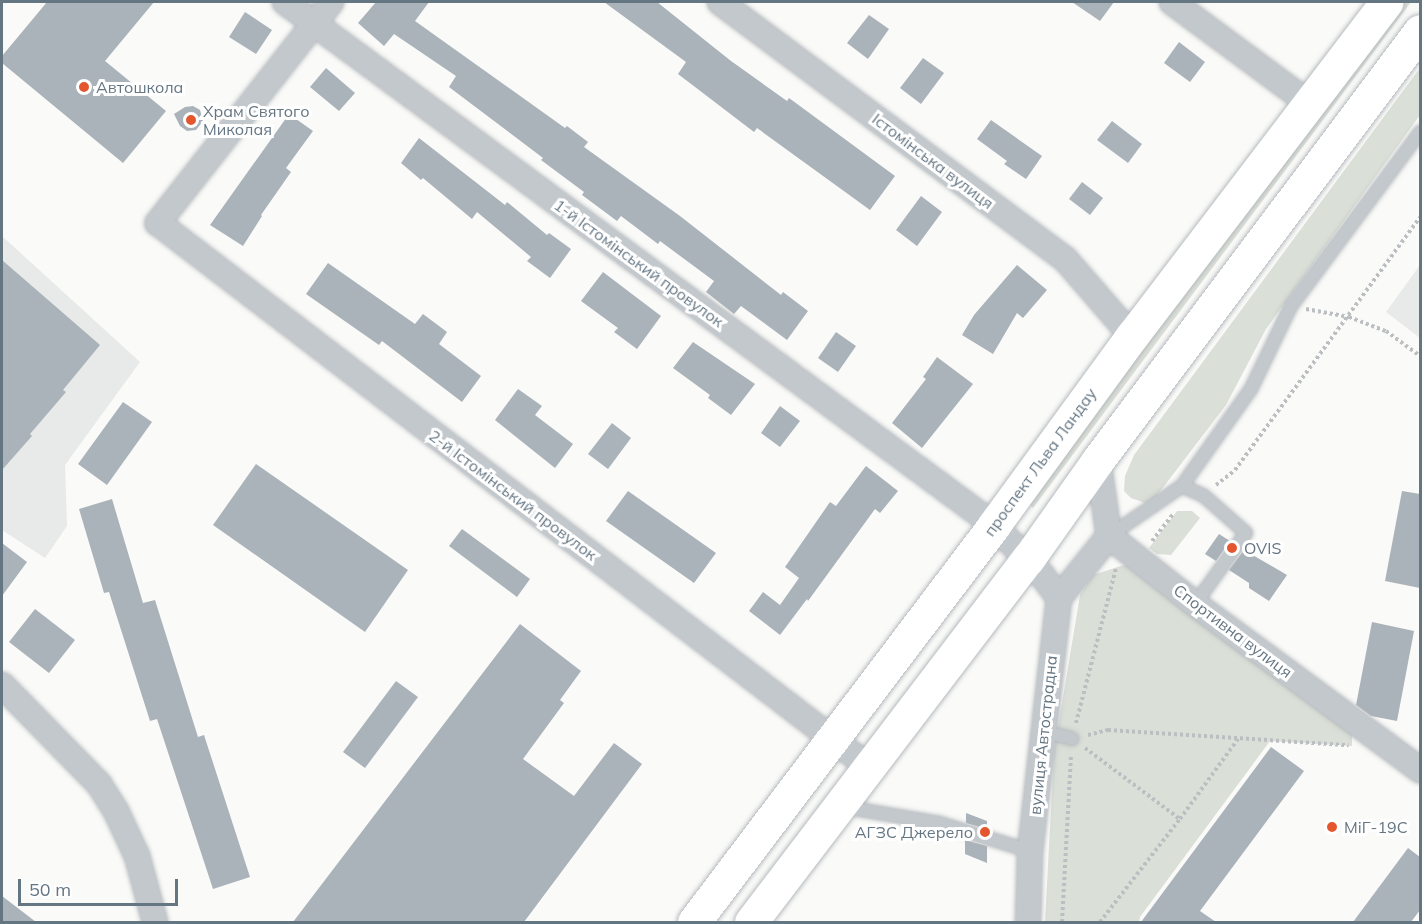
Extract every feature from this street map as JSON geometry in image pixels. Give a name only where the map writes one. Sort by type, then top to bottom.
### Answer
[{"type":"main road","name":"проспект Льва Ландау","points":[[694,922],[994,525],[1132,336],[1386,2]]},
{"type":"main road","points":[[751,922],[1028,558],[1098,460],[1420,31]]},
{"type":"street","name":"1-й Істомінський провулок","points":[[285,2],[994,525],[1028,558]]},
{"type":"street","points":[[314,23],[331,2]]},
{"type":"street","name":"Істомінська вулиця","points":[[720,2],[1065,259],[1132,336]]},
{"type":"street","points":[[1172,2],[1310,104]]},
{"type":"street","name":"2-й Істомінський провулок","points":[[314,23],[158,223],[869,767]]},
{"type":"street","points":[[1028,558],[1059,598],[1109,536],[1098,460]]},
{"type":"street","name":"Спортивна вулиця","points":[[1109,536],[1131,551],[1195,604],[1420,770]]},
{"type":"street","name":"вулиця Автострадна","points":[[1028,922],[1030,851],[1059,598]]},
{"type":"street","points":[[2,685],[99,784],[116,811],[137,856],[152,921]]},
{"type":"lane","points":[[1109,536],[1182,486],[1251,389],[1291,306],[1420,132]]},
{"type":"lane","points":[[1182,486],[1204,496],[1246,533],[1195,604]]},
{"type":"lane","points":[[1044,731],[1072,739]]},
{"type":"lane","points":[[840,806],[939,823],[1030,851]]},
{"type":"path","points":[[1062,922],[1072,739],[1115,568],[1131,551],[1149,545],[1174,512],[1204,496],[1235,470],[1420,217]]},
{"type":"path","points":[[1291,306],[1349,317],[1386,330],[1420,356]]},
{"type":"path","points":[[1072,739],[1108,730],[1390,748]]},
{"type":"path","points":[[1100,922],[1239,738]]},
{"type":"path","points":[[1072,739],[1180,819]]},
{"type":"shaded area","points":[[1395,2],[1411,2],[1033,508],[1026,501]]},
{"type":"shaded area","points":[[1420,68],[1420,115],[1266,329],[1226,405],[1155,498],[1145,503],[1131,498],[1124,491],[1125,476],[1134,455]]},
{"type":"shaded area","points":[[2,236],[140,362],[65,465],[67,526],[45,558],[2,530]]},
{"type":"shaded area","points":[[1420,265],[1420,338],[1386,312]]},
{"type":"shaded area","points":[[1177,511],[1192,511],[1200,518],[1171,555],[1157,554],[1149,548]]},
{"type":"shaded area","points":[[1127,564],[1352,731],[1352,746],[1270,741],[1140,917],[1139,922],[1045,922],[1054,752],[1080,595],[1093,575]]},
{"type":"building","name":"Автошкола","points":[[47,2],[154,2],[105,61],[166,111],[123,163],[2,63],[2,56]]},
{"type":"building","points":[[376,2],[429,2],[415,21],[565,128],[567,126],[588,142],[584,147],[680,216],[781,295],[783,292],[808,311],[787,340],[741,306],[734,314],[706,292],[714,281],[660,241],[658,244],[621,216],[617,221],[582,195],[584,192],[541,160],[543,158],[449,87],[456,76],[394,34],[384,46],[358,23]]},
{"type":"building","points":[[604,2],[657,2],[731,61],[787,101],[789,98],[895,176],[870,210],[757,128],[754,132],[678,74],[686,62]]},
{"type":"building","points":[[1072,2],[1114,2],[1100,21]]},
{"type":"building","points":[[245,12],[272,30],[256,54],[229,37]]},
{"type":"building","points":[[869,15],[889,29],[868,59],[847,43]]},
{"type":"building","points":[[1179,42],[1205,62],[1190,82],[1164,63]]},
{"type":"building","points":[[923,58],[944,73],[921,104],[900,88]]},
{"type":"building","points":[[326,68],[355,93],[339,111],[310,87]]},
{"type":"building","name":"Храм Святого Миколая","points":[[193,106],[200,110],[203,121],[196,130],[187,131],[180,126],[174,114],[185,107]]},
{"type":"building","points":[[289,114],[313,131],[286,168],[291,172],[243,246],[210,225]]},
{"type":"building","points":[[991,120],[1042,156],[1026,179],[1004,164],[1007,161],[977,139]]},
{"type":"building","points":[[1112,121],[1142,144],[1128,163],[1097,140]]},
{"type":"building","points":[[419,138],[505,205],[507,202],[547,235],[549,233],[571,249],[550,278],[527,261],[531,257],[477,212],[472,219],[423,178],[421,180],[401,163]]},
{"type":"building","points":[[1082,182],[1103,198],[1090,215],[1069,199]]},
{"type":"building","points":[[921,196],[942,212],[917,246],[896,230]]},
{"type":"building","points":[[2,260],[100,345],[63,390],[66,392],[30,434],[32,436],[2,470]]},
{"type":"building","points":[[328,263],[415,324],[423,314],[447,332],[439,344],[481,376],[462,402],[382,341],[379,345],[306,294]]},
{"type":"building","points":[[1017,265],[1047,290],[1023,318],[1017,313],[993,354],[962,335],[974,315]]},
{"type":"building","points":[[603,272],[661,316],[637,349],[614,332],[618,328],[581,301]]},
{"type":"building","points":[[836,332],[856,346],[838,372],[818,358]]},
{"type":"building","points":[[693,342],[755,384],[731,415],[708,398],[710,395],[673,368]]},
{"type":"building","points":[[937,357],[973,384],[922,448],[892,423],[926,379],[923,377]]},
{"type":"building","points":[[518,389],[542,406],[535,415],[573,444],[555,468],[495,420]]},
{"type":"building","points":[[123,402],[152,422],[107,485],[78,464]]},
{"type":"building","points":[[780,406],[800,421],[780,447],[761,433]]},
{"type":"building","points":[[612,423],[631,438],[608,469],[588,454]]},
{"type":"building","points":[[256,464],[408,570],[365,632],[213,525]]},
{"type":"building","points":[[866,466],[898,491],[880,513],[875,509],[808,601],[807,599],[780,635],[749,611],[763,592],[780,605],[799,578],[785,567],[830,502],[836,506]]},
{"type":"building","points":[[628,491],[716,553],[694,583],[606,521]]},
{"type":"building","points":[[1402,491],[1420,494],[1420,588],[1385,581]]},
{"type":"building","points":[[112,499],[143,603],[155,600],[198,737],[204,735],[250,877],[213,889],[157,719],[150,721],[109,592],[104,593],[79,509]]},
{"type":"building","points":[[462,529],[530,579],[517,597],[449,546]]},
{"type":"building","points":[[1219,534],[1230,541],[1216,561],[1205,554]]},
{"type":"building","points":[[2,543],[27,562],[2,596]]},
{"type":"building","points":[[1244,550],[1287,575],[1269,601],[1249,588],[1249,583],[1229,570]]},
{"type":"building","points":[[35,609],[75,640],[49,673],[9,642]]},
{"type":"building","points":[[1372,622],[1414,631],[1397,721],[1371,716],[1356,705]]},
{"type":"building","points":[[520,624],[581,671],[560,700],[564,703],[523,759],[574,796],[614,743],[642,764],[524,922],[293,922]]},
{"type":"building","points":[[396,681],[418,697],[365,768],[343,752]]},
{"type":"building","points":[[1271,747],[1304,771],[1200,911],[1216,922],[1141,922]]},
{"type":"building","points":[[966,813],[987,821],[987,829],[966,823]]},
{"type":"building","points":[[965,840],[987,846],[987,863],[965,854]]},
{"type":"building","points":[[1408,848],[1420,857],[1420,910],[1411,922],[1353,922]]},
{"type":"building","points":[[2,896],[36,922],[2,922]]},
{"type":"place","name":"Автошкола","points":[[84,87]]},
{"type":"place","name":"Храм Святого Миколая","points":[[191,120]]},
{"type":"place","name":"OVIS","points":[[1232,548]]},
{"type":"place","name":"МіГ-19С","points":[[1332,827]]},
{"type":"place","name":"АГЗС Джерело","points":[[985,832]]}]
